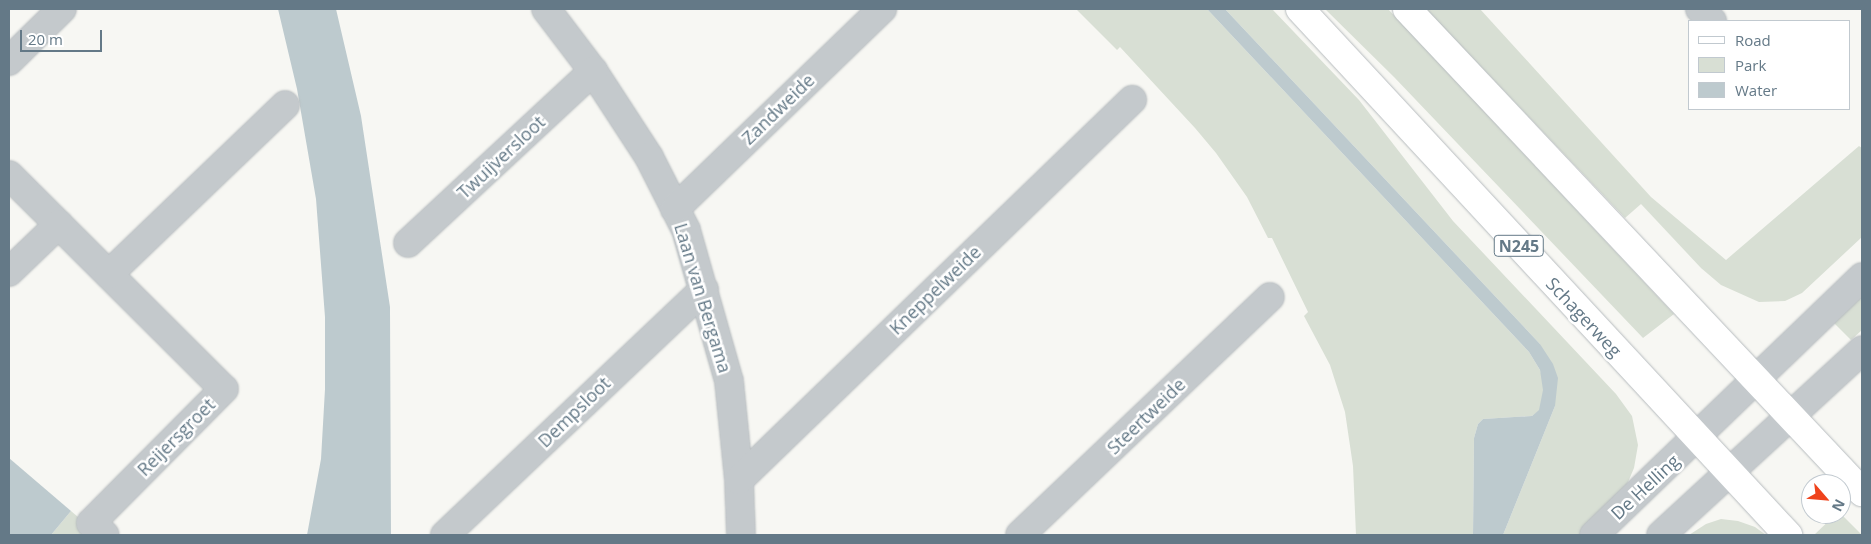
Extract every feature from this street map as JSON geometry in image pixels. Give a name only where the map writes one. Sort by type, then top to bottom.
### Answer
[{"type":"main road","name":"Schagerweg","points":[[1300,9],[1728,473],[1788,535]]},
{"type":"main road","points":[[1407,9],[1862,492]]},
{"type":"street","points":[[9,61],[62,9]]},
{"type":"street","name":"Laan van Bergama","points":[[546,9],[593,71],[649,157],[686,230],[729,381],[739,480],[742,535]]},
{"type":"street","name":"Zandweide","points":[[675,209],[882,9]]},
{"type":"street","points":[[1700,9],[1711,20]]},
{"type":"street","name":"Twuijversloot","points":[[408,243],[593,71]]},
{"type":"street","name":"Kneppelweide","points":[[739,480],[1132,100]]},
{"type":"street","points":[[109,274],[285,105]]},
{"type":"street","name":"Reijersgroet","points":[[9,175],[224,389],[91,523],[104,535]]},
{"type":"street","points":[[9,272],[59,224]]},
{"type":"street","name":"De Helling","points":[[1594,535],[1697,438],[1755,379],[1862,277]]},
{"type":"street","name":"Dempsloot","points":[[445,535],[704,289]]},
{"type":"street","name":"Steertweide","points":[[1020,535],[1270,297]]},
{"type":"street","points":[[1661,535],[1862,350]]},
{"type":"green space","points":[[1076,9],[1207,9],[1529,352],[1540,370],[1543,380],[1543,401],[1540,410],[1532,416],[1483,419],[1478,424],[1474,438],[1473,535],[1356,535],[1353,466],[1345,412],[1330,365],[1304,316],[1308,312],[1272,238],[1268,238],[1247,197],[1216,153],[1195,128],[1120,47],[1117,50]]},
{"type":"green space","points":[[1225,9],[1272,9],[1359,100],[1453,221],[1616,394],[1632,416],[1638,445],[1634,468],[1623,494],[1585,535],[1503,535],[1555,406],[1540,344]]},
{"type":"green space","points":[[1325,9],[1388,9],[1674,314],[1643,338],[1394,77]]},
{"type":"green space","points":[[1426,9],[1480,9],[1651,197],[1726,260],[1859,146],[1862,148],[1862,237],[1802,293],[1785,301],[1759,302],[1721,285],[1701,268],[1641,204],[1625,218]]},
{"type":"green space","points":[[1862,295],[1862,330],[1851,340],[1833,322]]},
{"type":"green space","points":[[71,511],[99,535],[51,535]]},
{"type":"green space","points":[[1721,519],[1738,521],[1755,527],[1766,535],[1689,535],[1706,524]]},
{"type":"green space","points":[[1826,524],[1851,524],[1862,535],[1814,535]]},
{"type":"water","points":[[278,9],[336,9],[361,116],[390,307],[391,535],[307,535],[321,459],[325,389],[325,317],[316,199],[297,89]]},
{"type":"water","points":[[1207,9],[1225,9],[1540,344],[1553,364],[1558,378],[1555,406],[1503,535],[1473,535],[1474,438],[1478,424],[1483,419],[1532,416],[1539,410],[1543,390],[1540,370],[1529,352]]},
{"type":"water","points":[[9,458],[71,511],[51,535],[9,535]]}]
